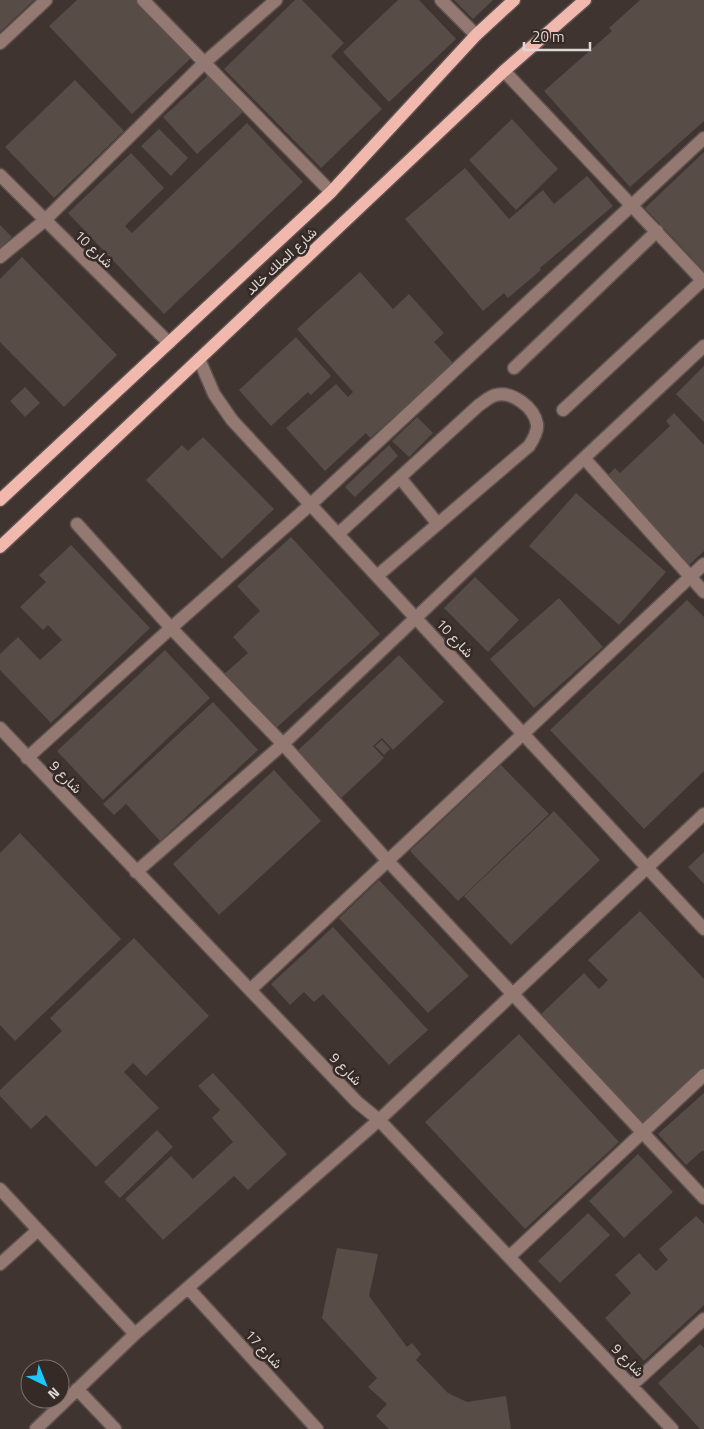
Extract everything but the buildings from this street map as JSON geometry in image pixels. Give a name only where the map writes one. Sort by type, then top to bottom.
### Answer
[{"type":"main road","name":"شارع الملك خالد","points":[[0,500],[331,192],[476,35],[514,0]]},
{"type":"main road","name":"شارع الملك خالد","points":[[0,547],[504,71],[585,0]]},
{"type":"street","points":[[0,43],[46,0]]},
{"type":"street","points":[[143,0],[331,192]]},
{"type":"street","points":[[0,257],[44,221],[204,63],[276,0]]},
{"type":"street","points":[[441,0],[476,35]]},
{"type":"street","points":[[504,71],[704,281],[563,410]]},
{"type":"street","points":[[28,758],[310,505],[704,138]]},
{"type":"street","name":"شارع 10","points":[[0,175],[44,221],[169,343]]},
{"type":"street","points":[[514,368],[657,231]]},
{"type":"street","points":[[136,872],[282,744],[704,346]]},
{"type":"street","name":"شارع 10","points":[[199,358],[214,394],[232,420],[704,929]]},
{"type":"street","points":[[338,534],[479,405],[494,395],[507,394],[518,399],[530,411],[537,424],[535,436],[529,446],[377,576]]},
{"type":"street","points":[[584,458],[704,592]]},
{"type":"street","points":[[401,478],[438,524]]},
{"type":"street","points":[[77,524],[171,628],[282,744],[512,995],[704,1198]]},
{"type":"street","points":[[250,990],[704,564]]},
{"type":"street","name":"شارع 9","points":[[0,728],[357,1102],[379,1120],[672,1429]]},
{"type":"street","points":[[36,1429],[136,1334],[379,1120],[704,814]]},
{"type":"street","points":[[509,1257],[704,1075]]},
{"type":"street","points":[[0,1189],[136,1334]]},
{"type":"street","points":[[0,1264],[38,1230]]},
{"type":"street","name":"شارع 17","points":[[189,1289],[317,1429]]},
{"type":"street","points":[[632,1385],[704,1319]]},
{"type":"street","points":[[77,1389],[115,1429]]}]
